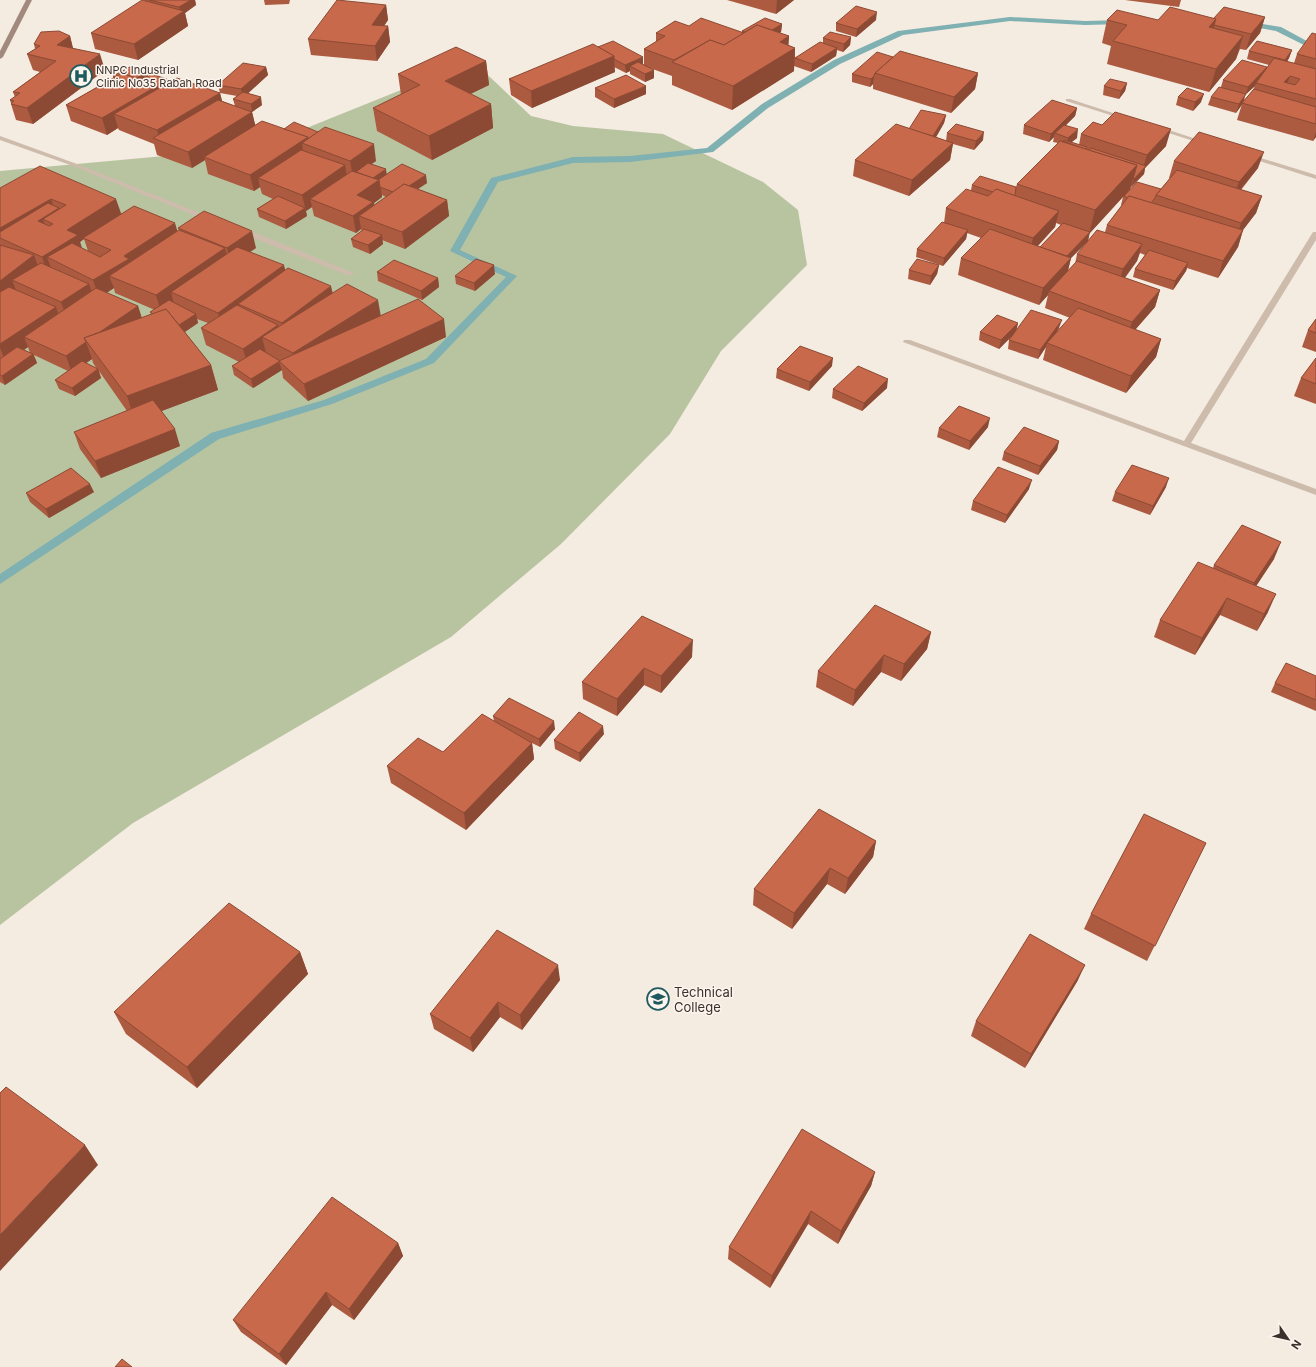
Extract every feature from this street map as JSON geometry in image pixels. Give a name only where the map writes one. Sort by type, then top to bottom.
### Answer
[{"type":"main road","points":[[0,57],[29,0]]},
{"type":"street","points":[[1068,100],[1136,121]]},
{"type":"street","points":[[1151,126],[1211,144]]},
{"type":"street","points":[[0,138],[75,165],[216,220]]},
{"type":"street","points":[[1241,154],[1316,177]]},
{"type":"street","points":[[231,226],[350,273]]},
{"type":"street","points":[[1186,445],[1316,234]]},
{"type":"street","points":[[907,342],[1316,492]]},
{"type":"green space","points":[[473,61],[531,116],[573,126],[663,134],[763,182],[798,210],[807,265],[721,351],[670,434],[561,544],[451,637],[133,823],[0,925],[0,171],[186,154],[309,127]]},
{"type":"building","points":[[142,0],[184,11],[134,44],[91,33]]},
{"type":"building","points":[[149,0],[191,0],[179,7]]},
{"type":"building","points":[[337,0],[386,5],[372,25],[388,26],[375,46],[308,39]]},
{"type":"building","points":[[856,6],[877,12],[857,29],[836,23]]},
{"type":"building","points":[[1170,7],[1216,19],[1209,27],[1243,36],[1216,69],[1113,41],[1127,25],[1107,20],[1117,10],[1158,20]]},
{"type":"building","points":[[1224,7],[1265,17],[1251,34],[1214,25],[1216,19],[1214,18]]},
{"type":"building","points":[[701,18],[744,33],[724,45],[710,40],[674,60],[644,49],[665,36],[656,33],[675,21],[689,26]]},
{"type":"building","points":[[765,18],[782,24],[772,30],[757,25],[745,32],[742,31]]},
{"type":"building","points":[[757,25],[789,36],[780,42],[795,48],[733,86],[672,62],[710,40],[724,45]]},
{"type":"building","points":[[59,31],[70,36],[57,45],[100,54],[27,108],[11,104],[14,101],[10,100],[20,93],[13,92],[56,61],[27,54],[40,46],[34,44],[41,32]]},
{"type":"building","points":[[830,32],[851,37],[844,44],[823,38]]},
{"type":"building","points":[[1312,33],[1316,34],[1316,59],[1297,54]]},
{"type":"building","points":[[613,41],[643,57],[625,65],[614,59],[614,56],[598,47]]},
{"type":"building","points":[[1257,41],[1292,50],[1285,60],[1249,51]]},
{"type":"building","points":[[820,42],[837,48],[812,64],[795,58]]},
{"type":"building","points":[[593,44],[614,56],[531,91],[509,79]]},
{"type":"building","points":[[456,47],[486,61],[445,81],[491,104],[429,136],[373,108],[420,85],[398,74]]},
{"type":"building","points":[[900,51],[978,73],[954,97],[875,73]]},
{"type":"building","points":[[877,52],[893,57],[875,73],[871,79],[852,74]]},
{"type":"building","points":[[1274,58],[1316,69],[1316,99],[1256,83]],"holes":[[[1290,76],[1300,79],[1295,85],[1284,82]]]},
{"type":"building","points":[[1242,60],[1267,67],[1248,87],[1223,80]]},
{"type":"building","points":[[638,62],[654,70],[645,74],[630,66]]},
{"type":"building","points":[[243,63],[266,67],[241,89],[218,85]]},
{"type":"building","points":[[130,67],[147,73],[136,78],[122,73],[115,77],[113,76]]},
{"type":"building","points":[[122,73],[157,86],[102,118],[66,105]]},
{"type":"building","points":[[152,74],[172,81],[158,89],[157,86],[142,80]]},
{"type":"building","points":[[626,75],[646,86],[614,99],[595,88]]},
{"type":"building","points":[[177,78],[220,93],[157,130],[114,114]]},
{"type":"building","points":[[1110,79],[1127,83],[1121,91],[1104,86]]},
{"type":"building","points":[[1219,87],[1246,94],[1239,104],[1211,97]]},
{"type":"building","points":[[1187,88],[1204,94],[1195,102],[1178,97]]},
{"type":"building","points":[[1254,89],[1316,107],[1316,124],[1242,103]]},
{"type":"building","points":[[243,92],[261,97],[251,104],[233,99]]},
{"type":"building","points":[[218,100],[252,112],[188,152],[153,138]]},
{"type":"building","points":[[1052,100],[1077,108],[1051,134],[1024,125]]},
{"type":"building","points":[[921,110],[946,115],[933,136],[909,129]]},
{"type":"building","points":[[1115,112],[1171,129],[1147,155],[1081,134],[1093,122],[1102,125]]},
{"type":"building","points":[[262,121],[308,137],[250,175],[204,157]]},
{"type":"building","points":[[294,122],[318,132],[308,139],[308,137],[284,129]]},
{"type":"building","points":[[896,124],[953,143],[912,180],[855,160]]},
{"type":"building","points":[[956,124],[984,132],[976,141],[947,133]]},
{"type":"building","points":[[1064,125],[1078,129],[1068,138],[1055,133]]},
{"type":"building","points":[[325,127],[374,144],[350,161],[302,143]]},
{"type":"building","points":[[1199,132],[1264,152],[1239,182],[1174,161]]},
{"type":"building","points":[[1064,140],[1087,147],[1085,149],[1063,141]]},
{"type":"building","points":[[1060,141],[1137,165],[1095,210],[1017,184]]},
{"type":"building","points":[[1091,148],[1146,166],[1133,179],[1137,165],[1089,150]]},
{"type":"building","points":[[301,150],[345,165],[302,195],[258,178]]},
{"type":"building","points":[[368,163],[386,169],[373,178],[356,172]]},
{"type":"building","points":[[402,164],[426,175],[409,186],[404,184],[393,192],[380,187],[378,180]]},
{"type":"building","points":[[40,166],[116,199],[67,230],[78,235],[42,257],[0,238],[0,232],[48,203],[59,208],[38,221],[49,226],[53,224],[43,219],[66,205],[51,199],[0,228],[0,188]]},
{"type":"building","points":[[1177,170],[1262,196],[1241,223],[1156,195]]},
{"type":"building","points":[[352,171],[379,180],[357,195],[373,202],[353,216],[310,199]]},
{"type":"building","points":[[980,176],[1016,187],[1015,196],[996,189],[993,192],[972,185]]},
{"type":"building","points":[[1137,182],[1161,189],[1151,203],[1129,196],[1128,198],[1124,196]]},
{"type":"building","points":[[404,184],[447,200],[402,232],[359,216]]},
{"type":"building","points":[[966,189],[988,196],[996,189],[1059,211],[1033,238],[946,208]]},
{"type":"building","points":[[278,196],[305,208],[285,221],[257,209]]},
{"type":"building","points":[[1129,196],[1243,230],[1223,261],[1107,225]]},
{"type":"building","points":[[134,206],[175,223],[124,256],[129,259],[93,280],[47,257],[72,243],[100,257],[111,250],[83,238]]},
{"type":"building","points":[[204,211],[252,231],[227,248],[178,228]]},
{"type":"building","points":[[942,222],[968,230],[944,258],[917,249]]},
{"type":"building","points":[[1063,223],[1090,232],[1067,256],[1040,247]]},
{"type":"building","points":[[364,229],[382,235],[368,245],[351,239]]},
{"type":"building","points":[[990,229],[1071,258],[1043,288],[961,258]]},
{"type":"building","points":[[179,230],[225,248],[156,295],[109,276]]},
{"type":"building","points":[[1097,230],[1142,244],[1123,269],[1077,254]]},
{"type":"building","points":[[0,245],[34,255],[0,281]]},
{"type":"building","points":[[237,247],[284,265],[218,313],[171,292]]},
{"type":"building","points":[[1149,250],[1188,263],[1175,281],[1135,269]]},
{"type":"building","points":[[476,259],[494,265],[474,283],[455,276]]},
{"type":"building","points":[[917,259],[939,265],[931,276],[909,270]]},
{"type":"building","points":[[394,260],[438,278],[421,291],[377,272]]},
{"type":"building","points":[[1077,261],[1160,290],[1132,322],[1049,291]]},
{"type":"building","points":[[41,263],[89,284],[61,302],[12,280]]},
{"type":"building","points":[[288,268],[331,286],[282,323],[238,304]]},
{"type":"building","points":[[347,284],[378,300],[293,353],[262,337]]},
{"type":"building","points":[[9,287],[56,307],[0,344],[0,292]]},
{"type":"building","points":[[96,288],[138,306],[100,332],[84,338],[86,342],[66,356],[24,337]]},
{"type":"building","points":[[418,299],[444,319],[304,384],[279,361]]},
{"type":"building","points":[[169,300],[196,314],[179,325],[166,309],[153,314],[150,312]]},
{"type":"building","points":[[237,305],[278,325],[243,349],[201,328]]},
{"type":"building","points":[[1078,308],[1161,339],[1131,376],[1047,343]]},
{"type":"building","points":[[166,309],[211,365],[127,396],[84,338]]},
{"type":"building","points":[[1031,310],[1062,320],[1040,350],[1009,340]]},
{"type":"building","points":[[997,315],[1018,323],[1001,340],[980,332]]},
{"type":"building","points":[[1316,319],[1316,333],[1308,330]]},
{"type":"building","points":[[800,346],[833,358],[810,382],[777,369]]},
{"type":"building","points":[[17,347],[33,354],[2,376],[0,375],[0,359]]},
{"type":"building","points":[[260,349],[280,361],[251,379],[232,366]]},
{"type":"building","points":[[1316,358],[1316,384],[1301,378]]},
{"type":"building","points":[[82,361],[98,369],[72,388],[55,380]]},
{"type":"building","points":[[858,366],[888,379],[864,403],[833,389]]},
{"type":"building","points":[[153,400],[175,429],[95,461],[74,432]]},
{"type":"building","points":[[959,406],[990,418],[970,441],[939,428]]},
{"type":"building","points":[[1024,427],[1059,441],[1040,466],[1004,452]]},
{"type":"building","points":[[1132,465],[1169,478],[1153,506],[1115,492]]},
{"type":"building","points":[[998,467],[1032,480],[1007,515],[973,501]]},
{"type":"building","points":[[71,468],[90,484],[46,509],[26,493]]},
{"type":"building","points":[[1242,525],[1281,542],[1254,583],[1214,565]]},
{"type":"building","points":[[1198,562],[1276,594],[1264,614],[1227,598],[1202,638],[1160,620]]},
{"type":"building","points":[[875,605],[931,632],[904,664],[884,655],[855,690],[818,671]]},
{"type":"building","points":[[642,616],[693,640],[661,676],[644,668],[617,699],[582,682]]},
{"type":"building","points":[[1286,663],[1316,676],[1316,700],[1275,683]]},
{"type":"building","points":[[509,698],[554,721],[539,739],[493,716]]},
{"type":"building","points":[[579,712],[603,726],[579,753],[554,740]]},
{"type":"building","points":[[482,714],[532,743],[464,813],[387,766],[418,738],[443,752]]},
{"type":"building","points":[[819,809],[876,841],[848,878],[830,868],[794,913],[754,889]]},
{"type":"building","points":[[1144,814],[1206,843],[1155,946],[1091,914]]},
{"type":"building","points":[[229,903],[300,952],[187,1067],[114,1012]]},
{"type":"building","points":[[497,930],[558,965],[520,1015],[498,1002],[470,1038],[430,1014]]},
{"type":"building","points":[[1030,934],[1085,965],[1031,1054],[976,1021]]},
{"type":"building","points":[[6,1087],[85,1145],[0,1235],[0,1093]]},
{"type":"building","points":[[802,1129],[875,1172],[841,1231],[811,1211],[772,1276],[729,1247]]},
{"type":"building","points":[[332,1197],[398,1243],[349,1309],[326,1292],[279,1354],[233,1320]]},
{"type":"building","points":[[122,1359],[132,1367],[115,1367]]},
{"type":"waterway","points":[[0,580],[215,436],[328,402],[430,361],[512,276],[455,251],[494,180],[573,160],[630,159],[710,150],[765,106],[837,62],[901,33],[1010,19],[1085,23],[1124,22]]},
{"type":"waterway","points":[[1246,23],[1278,29],[1316,49]]},
{"type":"place","name":"NNPC Industrial Clinic No35 Rabah Road","points":[[81,76]]},
{"type":"place","name":"Technical College","points":[[658,999]]}]
